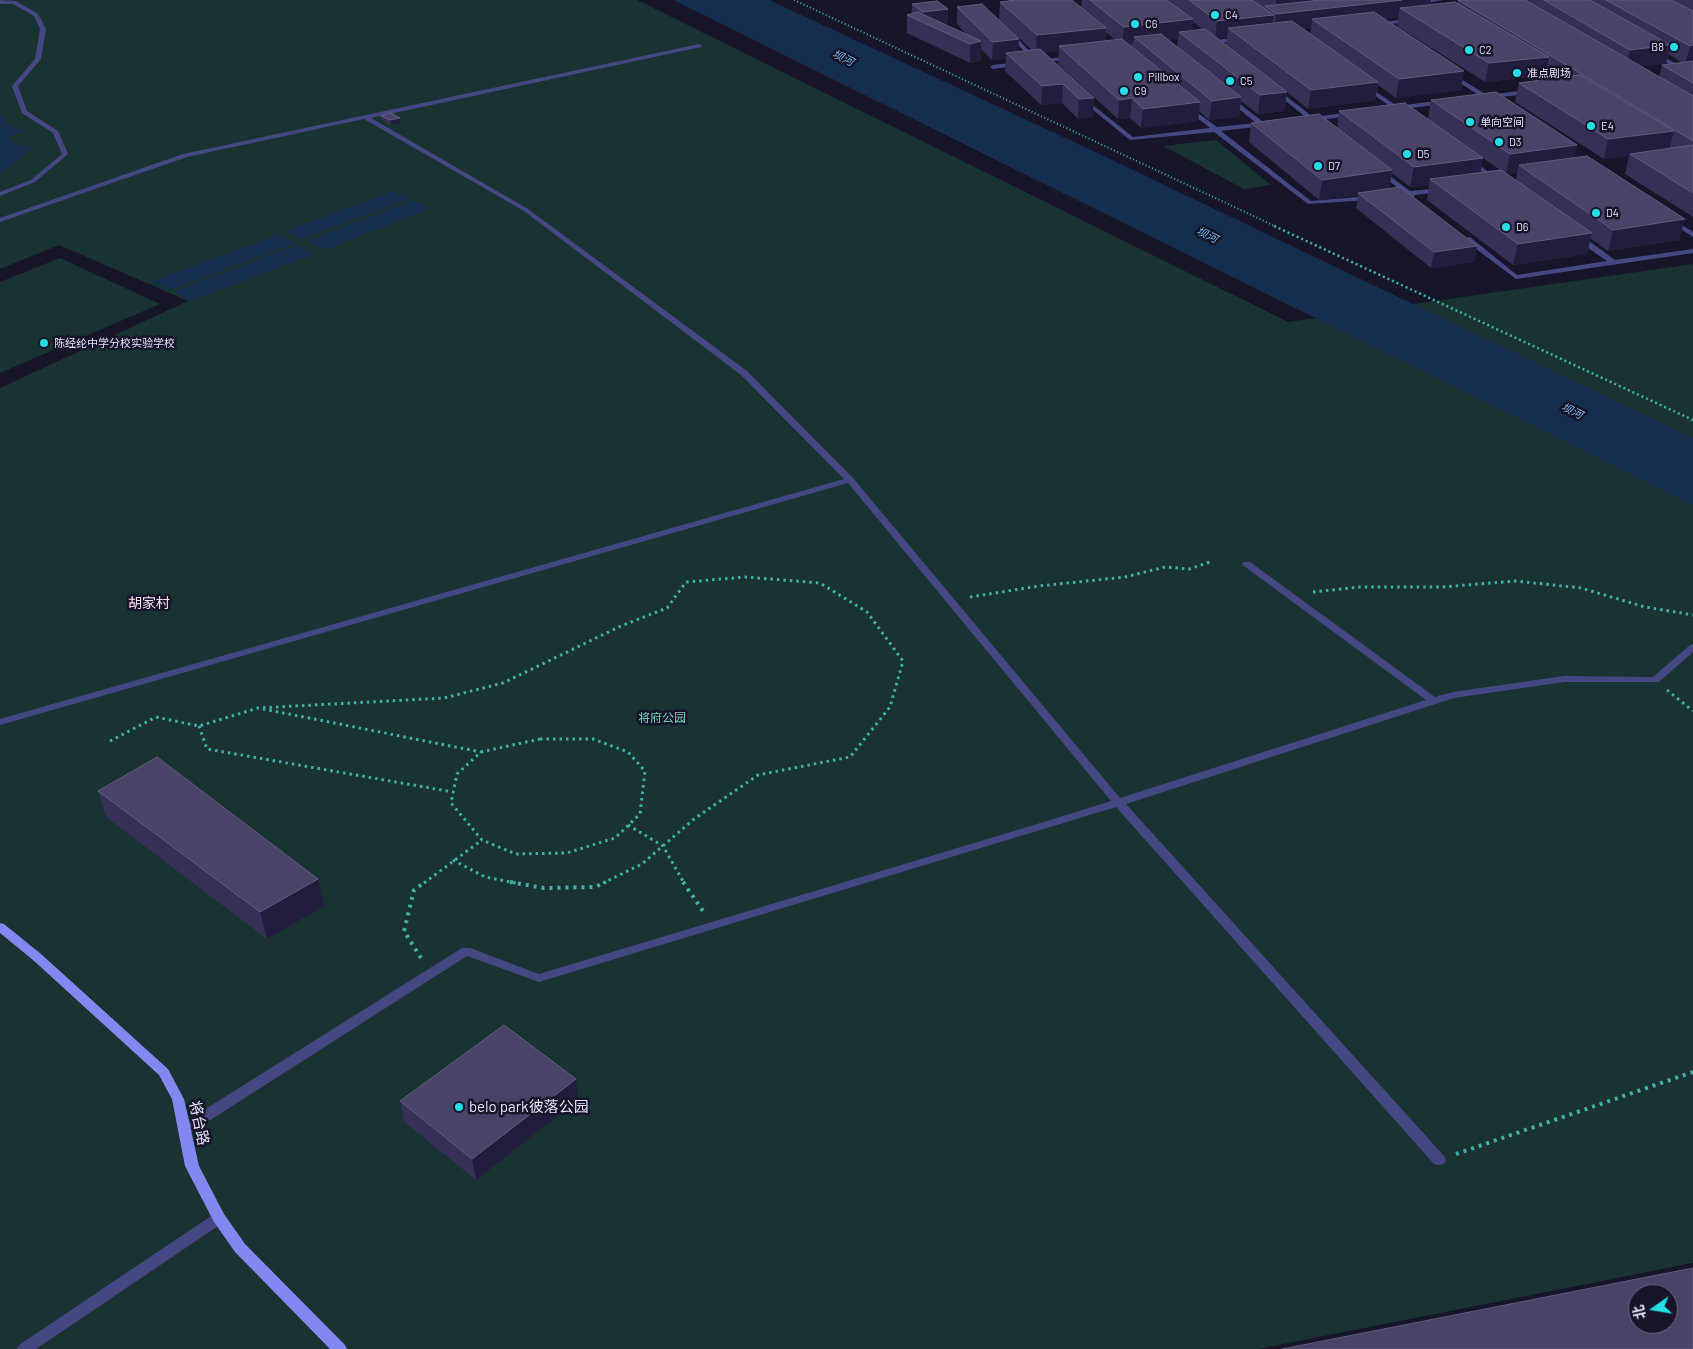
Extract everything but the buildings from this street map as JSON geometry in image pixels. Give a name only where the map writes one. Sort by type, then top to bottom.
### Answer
[{"type":"main road","name":"将台路","points":[[0,927],[37,957],[164,1072],[178,1099],[192,1166],[219,1218],[240,1248],[340,1349]]},
{"type":"lane","points":[[1412,3],[1440,0]]},
{"type":"lane","points":[[0,2],[14,2],[36,15],[43,29],[38,59],[16,86],[24,112],[56,132],[64,154],[34,181],[0,194]]},
{"type":"lane","points":[[1366,25],[1420,19]]},
{"type":"lane","points":[[1375,24],[1383,30]]},
{"type":"lane","points":[[1004,28],[1046,68]]},
{"type":"lane","points":[[1204,40],[1212,42],[1248,38]]},
{"type":"lane","points":[[1212,42],[1220,48]]},
{"type":"lane","points":[[0,220],[185,155],[699,46]]},
{"type":"lane","points":[[1646,49],[1691,74]]},
{"type":"lane","points":[[993,66],[1076,57]]},
{"type":"lane","points":[[1446,71],[1501,108]]},
{"type":"lane","points":[[1670,75],[1691,74]]},
{"type":"lane","points":[[1356,79],[1404,114]]},
{"type":"lane","points":[[1266,83],[1319,124]]},
{"type":"lane","points":[[1475,99],[1532,92]]},
{"type":"lane","points":[[1076,93],[1132,139],[1270,123]]},
{"type":"lane","points":[[1224,95],[1261,124]]},
{"type":"lane","points":[[1387,109],[1456,101]]},
{"type":"lane","points":[[1183,104],[1310,203],[1380,197]]},
{"type":"lane","points":[[1303,119],[1359,113]]},
{"type":"lane","points":[[365,117],[526,210],[744,373],[850,480],[1118,802],[1439,1160]]},
{"type":"lane","points":[[1461,154],[1501,182],[1492,184]]},
{"type":"lane","points":[[1372,165],[1417,200]]},
{"type":"lane","points":[[1389,196],[1446,190]]},
{"type":"lane","points":[[1669,219],[1693,235]]},
{"type":"lane","points":[[1574,234],[1614,263]]},
{"type":"lane","points":[[1463,236],[1516,277],[1693,251]]},
{"type":"lane","points":[[0,722],[850,480]]},
{"type":"lane","points":[[1247,564],[1434,701]]},
{"type":"lane","points":[[185,1128],[466,951],[539,978],[1118,802],[1454,695],[1564,679],[1655,680],[1693,647]]},
{"type":"lane","points":[[24,1349],[219,1218]]},
{"type":"path","points":[[794,0],[1412,291],[1693,420]]},
{"type":"path","points":[[949,600],[1040,586],[1125,577],[1165,567],[1189,569],[1210,562]]},
{"type":"path","points":[[110,740],[156,717],[199,726],[258,708],[444,698],[502,683],[621,626],[667,608],[686,582],[745,577],[820,583],[867,612],[903,661],[890,706],[850,757],[758,775],[694,819],[642,864],[595,887],[544,888],[485,877],[454,860]]},
{"type":"path","points":[[1290,594],[1360,588],[1442,587],[1516,581],[1581,588],[1645,607],[1693,615]]},
{"type":"path","points":[[1655,680],[1693,711]]},
{"type":"path","points":[[258,708],[481,752],[540,739],[593,739],[628,752],[645,770],[640,814],[615,838],[567,853],[516,854],[482,840],[451,803],[457,774],[481,752]]},
{"type":"path","points":[[199,726],[207,749],[453,792]]},
{"type":"path","points":[[628,825],[663,846],[686,886],[713,924]]},
{"type":"path","points":[[431,973],[404,931],[414,890],[482,840]]},
{"type":"path","points":[[1439,1160],[1693,1072]]},
{"type":"green space","name":"将府公园","points":[[0,0],[637,0],[1288,322],[1693,264],[1693,1263],[1258,1349],[0,1349],[0,388],[188,301],[59,245],[0,269]]},
{"type":"green space","points":[[1216,140],[1271,185],[1244,189],[1163,146]]},
{"type":"green space","name":"陈经纶中学分校实验学校","points":[[60,258],[160,304],[0,373],[0,282]]},
{"type":"water","name":"坝河","points":[[673,0],[769,0],[1089,149],[1693,438],[1693,505]]},
{"type":"water","points":[[0,110],[5,123],[22,131],[7,137],[16,145],[33,147],[0,174]]},
{"type":"water","points":[[393,191],[410,198],[301,239],[285,231]]},
{"type":"water","points":[[413,200],[431,208],[325,250],[307,241]]},
{"type":"water","points":[[277,235],[295,243],[169,290],[152,281]]},
{"type":"water","points":[[297,245],[314,254],[190,301],[174,291]]},
{"type":"place","name":"C4","points":[[1215,15]]},
{"type":"place","name":"C6","points":[[1135,24]]},
{"type":"place","name":"B8","points":[[1674,47]]},
{"type":"place","name":"C2","points":[[1469,50]]},
{"type":"place","name":"准点剧场","points":[[1517,73]]},
{"type":"place","name":"Pillbox","points":[[1138,77]]},
{"type":"place","name":"C5","points":[[1230,81]]},
{"type":"place","name":"C9","points":[[1124,91]]},
{"type":"place","name":"单向空间","points":[[1470,122]]},
{"type":"place","name":"E4","points":[[1591,126]]},
{"type":"place","name":"D3","points":[[1499,142]]},
{"type":"place","name":"D5","points":[[1407,154]]},
{"type":"place","name":"D7","points":[[1318,166]]},
{"type":"place","name":"D4","points":[[1596,213]]},
{"type":"place","name":"D6","points":[[1506,227]]},
{"type":"place","name":"陈经纶中学分校实验学校","points":[[44,343]]},
{"type":"place","name":"belo park彼落公园","points":[[459,1107]]},
{"type":"district","name":"胡家村","points":[[149,603]]}]
